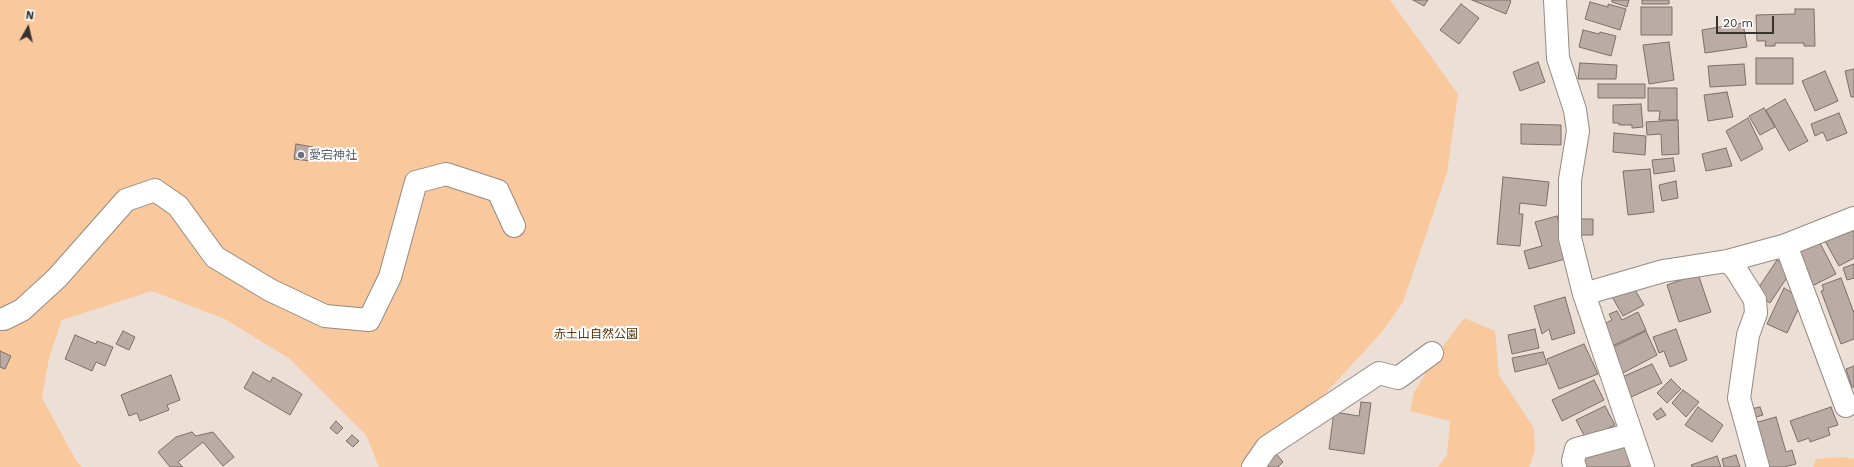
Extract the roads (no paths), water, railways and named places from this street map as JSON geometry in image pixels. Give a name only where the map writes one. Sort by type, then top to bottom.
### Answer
[{"type":"street","points":[[1555,0],[1558,58],[1575,110],[1578,131],[1570,180],[1570,238],[1584,294],[1643,467]]},
{"type":"street","points":[[0,318],[4,319],[22,310],[57,278],[126,200],[155,190],[178,206],[215,257],[270,290],[325,316],[369,320],[390,277],[416,182],[446,174],[498,191],[514,226]]},
{"type":"street","points":[[1584,294],[1663,271],[1727,261],[1786,245],[1854,218]]},
{"type":"street","points":[[1786,245],[1846,406]]},
{"type":"street","points":[[1727,261],[1735,268],[1755,300],[1756,313],[1748,335],[1739,398],[1758,467]]},
{"type":"street","points":[[1253,467],[1267,447],[1379,373],[1398,378],[1432,353]]},
{"type":"street","points":[[1575,467],[1573,461],[1576,449],[1631,434]]},
{"type":"place","name":"愛宕神社","points":[[301,155]]},
{"type":"park label","name":"赤土山自然公園","points":[[596,334]]}]
